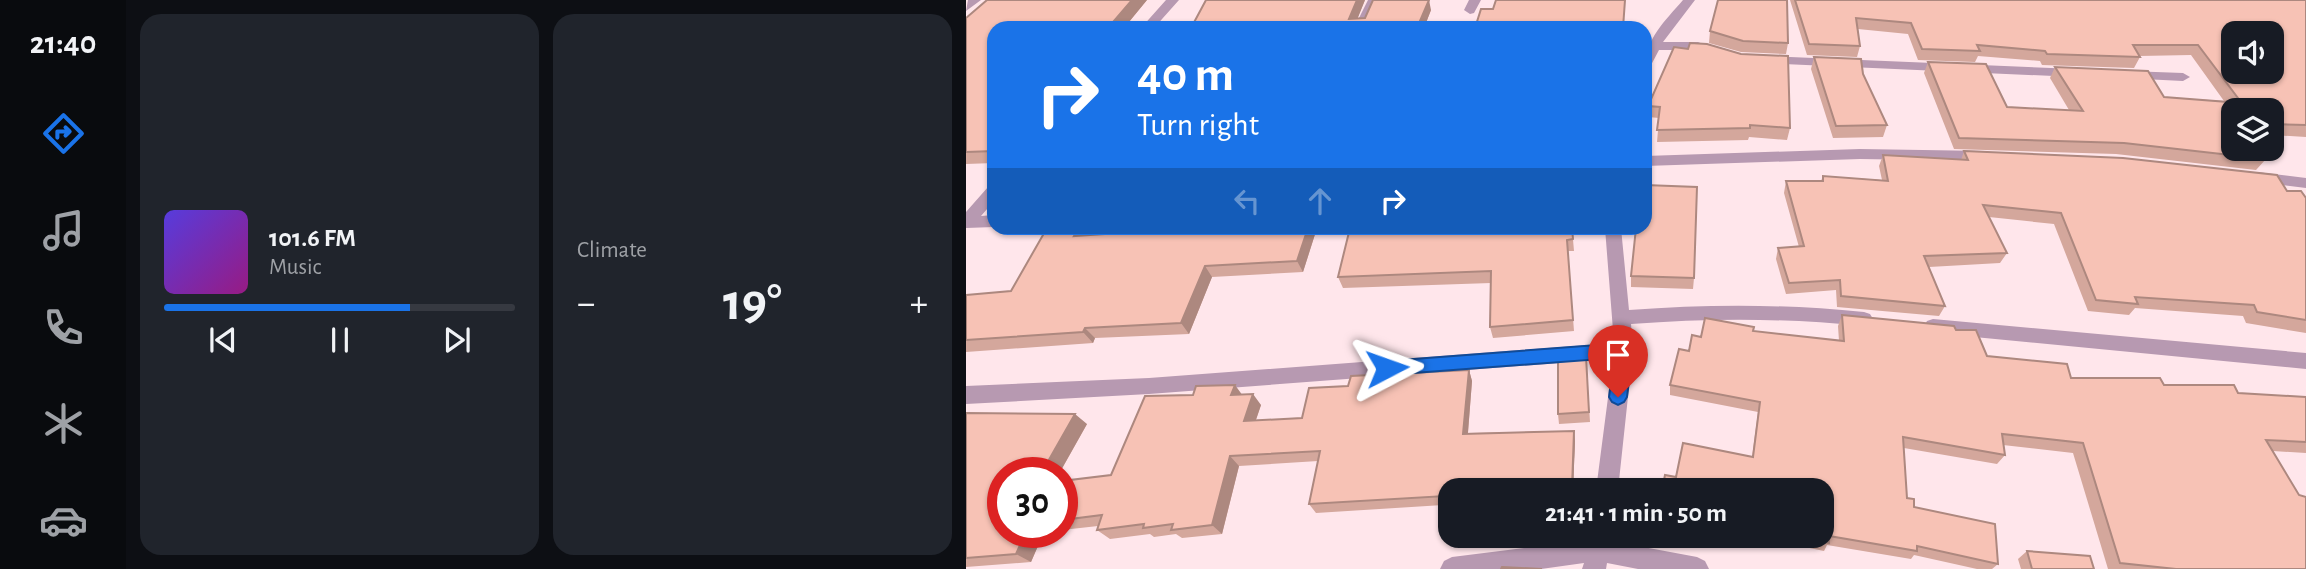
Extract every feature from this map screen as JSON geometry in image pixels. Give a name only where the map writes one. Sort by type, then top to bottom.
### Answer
[{"type":"street","points":[[966,7],[975,0]]},
{"type":"street","points":[[1154,21],[1173,0]]},
{"type":"street","points":[[1364,21],[1374,0]]},
{"type":"street","points":[[1652,51],[1661,33],[1689,0]]},
{"type":"street","points":[[1655,46],[1699,46],[1719,52]]},
{"type":"street","points":[[1753,60],[2094,74]]},
{"type":"street","points":[[2119,75],[2183,77]]},
{"type":"street","points":[[1652,161],[1860,154],[1998,156]]},
{"type":"street","points":[[2238,175],[2306,183]]},
{"type":"street","points":[[966,222],[987,199]]},
{"type":"street","points":[[966,222],[987,221]]},
{"type":"street","points":[[1608,478],[1624,350],[1614,235]]},
{"type":"street","points":[[1622,318],[1707,312],[1790,312],[1882,321]]},
{"type":"street","points":[[1909,324],[2306,362]]},
{"type":"street","points":[[966,395],[1149,386],[1624,350]]},
{"type":"street","points":[[1452,569],[1598,551],[1697,569]]},
{"type":"building","points":[[987,0],[1132,0],[1114,21],[987,21],[987,151],[966,152],[966,18]]},
{"type":"building","points":[[1206,0],[1357,0],[1349,19],[1365,18],[1373,0],[1429,0],[1420,21],[1195,21]]},
{"type":"building","points":[[1496,0],[1625,0],[1624,21],[1477,21],[1481,9],[1493,9]]},
{"type":"building","points":[[1718,0],[1787,0],[1788,43],[1743,41],[1710,31]]},
{"type":"building","points":[[1795,0],[2306,0],[2306,125],[2284,124],[2284,98],[2238,98],[2227,84],[2284,84],[2284,21],[2221,21],[2221,76],[2198,45],[2133,45],[2140,57],[2047,54],[2045,51],[1977,45],[1980,51],[1922,49],[1911,23],[1856,18],[1860,46],[1809,44]]},
{"type":"building","points":[[1690,43],[1707,44],[1741,54],[1788,56],[1790,128],[1750,125],[1750,128],[1657,130],[1660,107],[1652,106],[1652,97],[1674,47],[1688,49]]},
{"type":"building","points":[[1814,57],[1861,59],[1863,74],[1887,125],[1836,126]]},
{"type":"building","points":[[1928,62],[1986,64],[2007,107],[2083,111],[2055,67],[2148,71],[2164,97],[2221,101],[2221,154],[2124,143],[1959,138]]},
{"type":"building","points":[[1964,151],[2123,158],[2277,175],[2287,191],[2301,191],[2306,198],[2306,320],[2257,312],[2254,305],[2135,297],[2138,304],[2096,300],[2061,213],[1983,205],[2007,253],[1924,256],[1945,306],[1841,296],[1840,280],[1789,283],[1778,248],[1804,246],[1786,181],[1823,181],[1823,176],[1888,181],[1883,155],[1968,160]]},
{"type":"building","points":[[1652,185],[1697,187],[1694,278],[1631,276],[1635,235],[1652,235]]},
{"type":"building","points":[[1043,235],[1306,235],[1297,261],[1205,266],[1181,323],[1085,328],[1083,332],[966,340],[966,295],[1011,291]]},
{"type":"building","points":[[1348,235],[1573,235],[1573,239],[1567,240],[1573,320],[1490,327],[1491,271],[1338,277]]},
{"type":"building","points":[[1842,315],[1954,326],[1956,330],[1976,330],[1987,356],[2067,364],[2071,378],[2160,378],[2164,385],[2234,385],[2238,393],[2306,397],[2306,442],[2266,440],[2299,495],[2306,497],[2306,569],[2176,569],[2120,563],[2083,443],[2002,434],[2005,455],[1903,437],[1907,498],[1914,499],[1914,507],[1995,524],[1998,564],[1917,546],[1917,551],[1834,537],[1834,478],[1664,478],[1665,475],[1676,477],[1683,443],[1753,457],[1760,402],[1670,385],[1679,349],[1689,351],[1692,335],[1701,337],[1705,318],[1754,327],[1753,331],[1844,341]]},
{"type":"building","points":[[1586,356],[1589,412],[1558,414],[1558,357]]},
{"type":"building","points":[[1469,370],[1463,434],[1574,431],[1572,478],[1438,478],[1438,496],[1309,504],[1320,451],[1230,456],[1212,525],[1171,530],[1173,524],[1143,528],[1144,524],[1097,530],[1102,515],[1078,518],[1078,479],[1111,475],[1145,396],[1193,395],[1196,386],[1235,385],[1231,395],[1253,394],[1244,421],[1302,418],[1309,388],[1348,386],[1351,376]]},
{"type":"building","points":[[966,413],[1075,414],[1051,457],[987,457],[987,548],[1019,548],[1016,554],[966,558]]},
{"type":"building","points":[[2027,551],[2090,556],[2094,569],[2032,569]]},
{"type":"building","points":[[1502,567],[1542,569],[1501,569]]},
{"type":"route","points":[[1387,368],[1624,350],[1618,397]]}]
